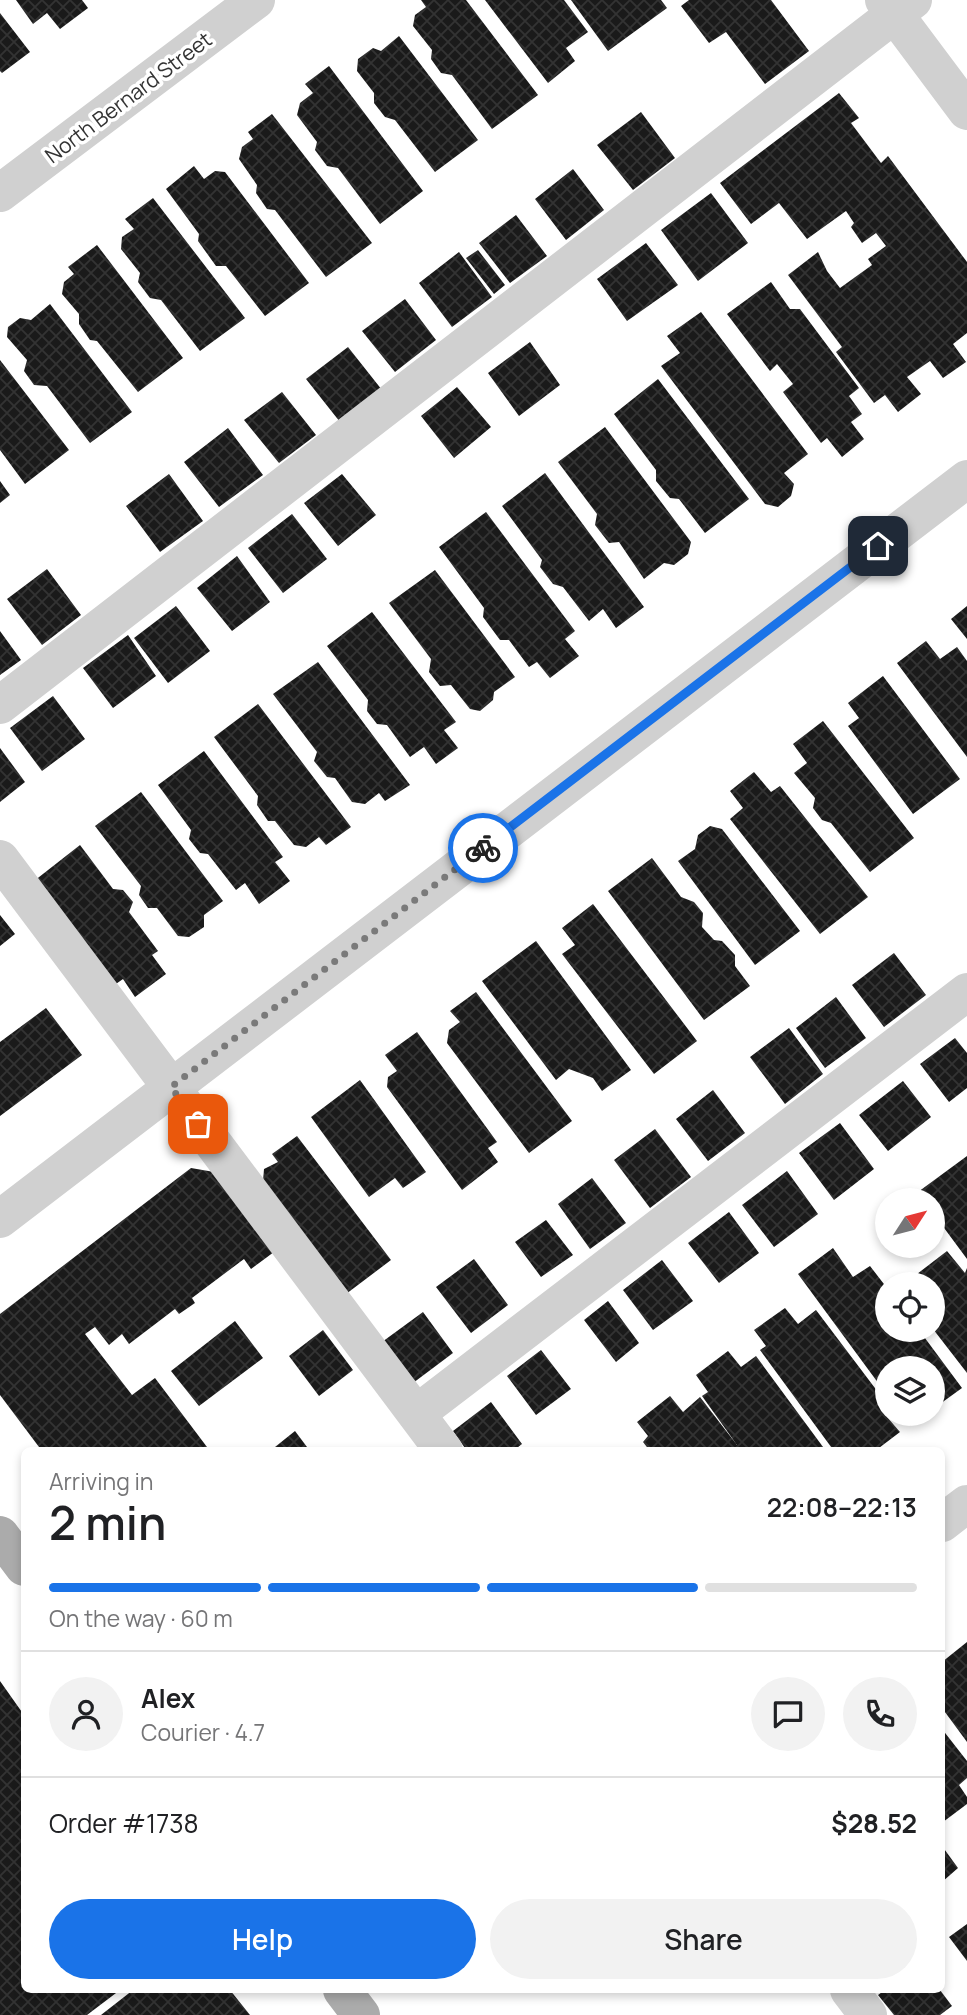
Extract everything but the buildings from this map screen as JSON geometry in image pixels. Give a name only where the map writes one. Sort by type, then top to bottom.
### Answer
[{"type":"main road","points":[[0,1535],[21,1563]]},
{"type":"main road","points":[[344,1993],[361,2015]]},
{"type":"street","name":"North Bernard Street","points":[[0,193],[256,0]]},
{"type":"street","points":[[0,705],[897,5],[967,111]]},
{"type":"street","points":[[0,1219],[967,479]]},
{"type":"street","points":[[0,859],[441,1447]]},
{"type":"street","points":[[416,1414],[967,992]]},
{"type":"street","points":[[945,1521],[967,1504]]},
{"type":"street","points":[[851,1993],[868,2015]]},
{"type":"way so far","points":[[198,1124],[171,1087],[483,848]]},
{"type":"route","points":[[483,848],[878,546]]}]
